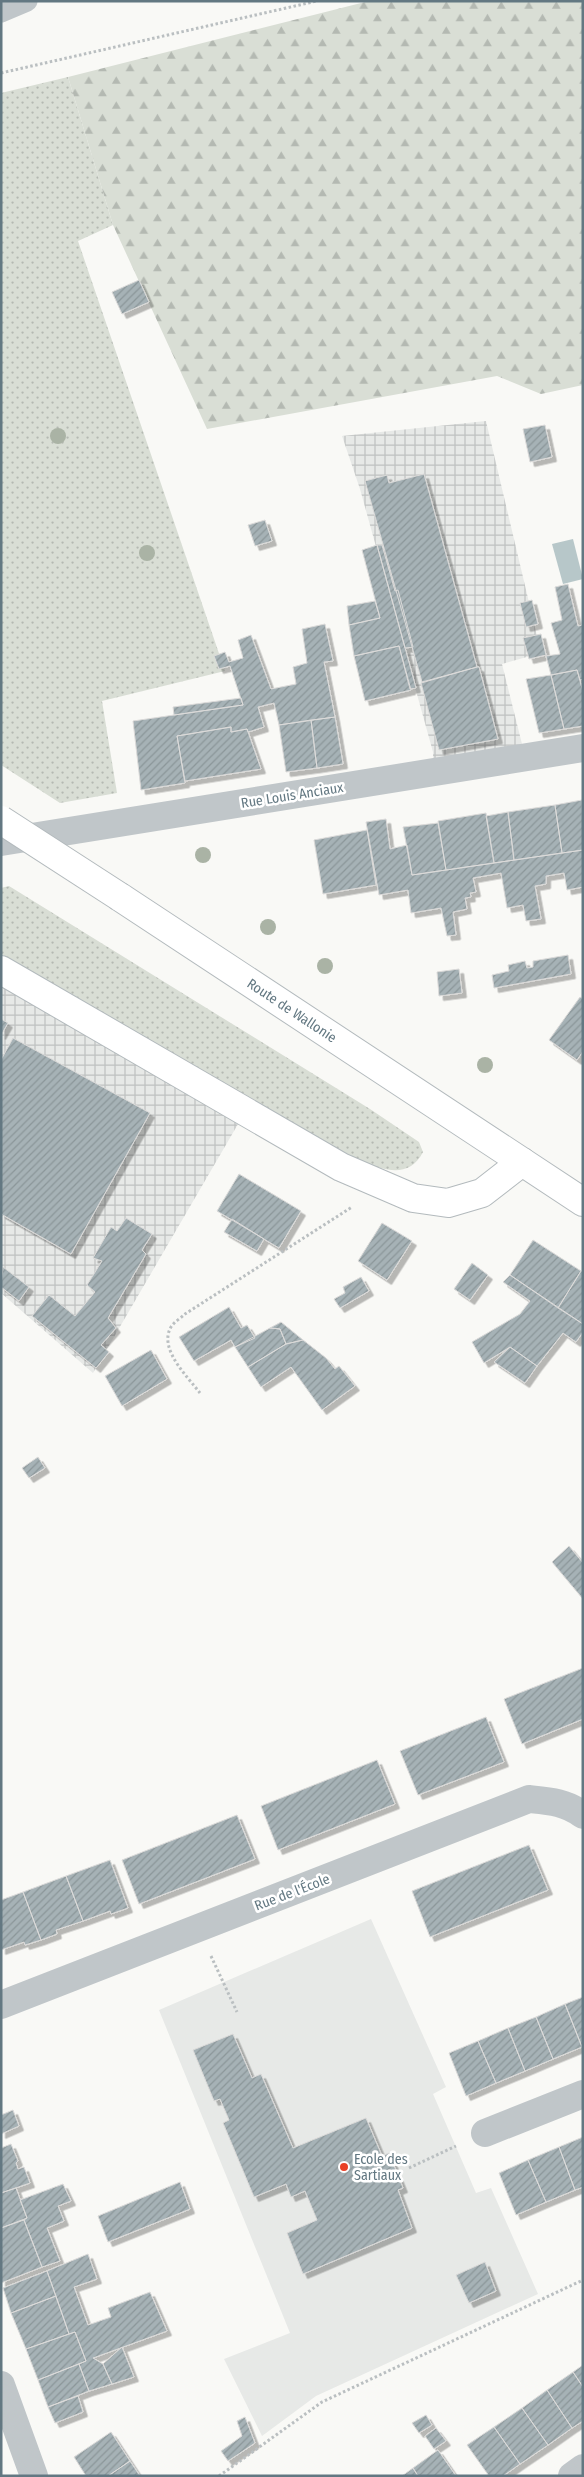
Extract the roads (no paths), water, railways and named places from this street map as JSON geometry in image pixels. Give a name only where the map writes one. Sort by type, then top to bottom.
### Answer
[{"type":"main road","name":"Route de Wallonie","points":[[1,820],[583,1202]]},
{"type":"main road","points":[[1,970],[341,1167],[413,1198],[448,1203],[482,1193],[522,1162]]},
{"type":"street","name":"Rue Louis Anciaux","points":[[1,842],[583,748]]},
{"type":"street","name":"Rue de l'École","points":[[1,2005],[529,1799],[554,1801],[583,1815]]},
{"type":"street","points":[[485,2133],[583,2094]]},
{"type":"street","points":[[1,2385],[34,2476]]},
{"type":"street","points":[[572,2476],[583,2468]]},
{"type":"lane","points":[[1,12],[27,1]]},
{"type":"place","name":"Ecole des Sartiaux","points":[[344,2167]]}]
